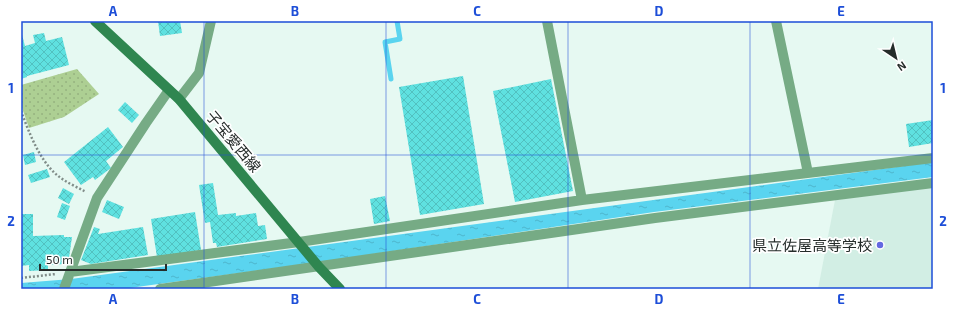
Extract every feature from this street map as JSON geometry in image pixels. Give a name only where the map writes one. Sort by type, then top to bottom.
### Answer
[{"type":"main road","name":"子宝愛西線","points":[[95,21],[179,99],[340,289]]},
{"type":"street","points":[[179,99],[199,74],[212,21]]},
{"type":"street","points":[[547,21],[582,200]]},
{"type":"street","points":[[776,21],[808,173]]},
{"type":"street","points":[[64,289],[97,198],[169,90]]},
{"type":"street","points":[[70,275],[301,243],[582,200],[933,158]]},
{"type":"street","points":[[160,289],[655,218],[933,183]]},
{"type":"path","points":[[21,111],[31,138],[47,163],[57,175],[97,198]]},
{"type":"path","points":[[21,278],[70,275]]},
{"type":"shaded area","name":"県立佐屋高等学校","points":[[933,187],[933,289],[818,289],[835,200]]},
{"type":"green space","points":[[77,69],[99,94],[64,117],[29,128],[21,105],[21,85]]},
{"type":"water","points":[[933,162],[933,177],[654,212],[313,263],[122,289],[21,289],[21,283],[71,279]]},
{"type":"building","points":[[158,21],[180,21],[182,33],[160,36]]},
{"type":"building","points":[[21,31],[25,46],[35,43],[33,35],[44,33],[46,41],[62,37],[69,65],[21,79]]},
{"type":"building","points":[[463,76],[484,204],[420,215],[399,87]]},
{"type":"building","points":[[551,79],[573,191],[515,202],[493,91]]},
{"type":"building","points":[[125,102],[139,115],[132,123],[118,110]]},
{"type":"building","points":[[933,120],[933,143],[909,147],[906,124]]},
{"type":"building","points":[[108,127],[123,147],[106,161],[111,168],[95,180],[93,177],[81,185],[64,162]]},
{"type":"building","points":[[34,152],[36,162],[25,165],[23,155]]},
{"type":"building","points":[[47,169],[50,177],[31,183],[28,175]]},
{"type":"building","points":[[213,183],[218,215],[236,213],[236,216],[256,213],[258,226],[265,225],[267,239],[217,247],[216,243],[213,243],[210,222],[205,223],[199,185]]},
{"type":"building","points":[[63,188],[74,194],[69,204],[58,198]]},
{"type":"building","points":[[385,196],[390,221],[374,224],[370,199]]},
{"type":"building","points":[[107,200],[124,207],[119,219],[102,212]]},
{"type":"building","points":[[62,203],[70,206],[65,220],[57,217]]},
{"type":"building","points":[[195,212],[201,250],[157,257],[151,219]]},
{"type":"building","points":[[21,214],[33,214],[33,236],[64,235],[64,237],[72,237],[69,258],[64,258],[65,264],[48,265],[48,270],[29,271],[29,265],[21,266]]},
{"type":"building","points":[[94,227],[100,229],[98,234],[143,227],[148,255],[91,264],[81,260]]},
{"type":"waterway","points":[[391,79],[385,42],[400,39],[397,21]]},
{"type":"place","name":"県立佐屋高等学校","points":[[880,245]]}]
